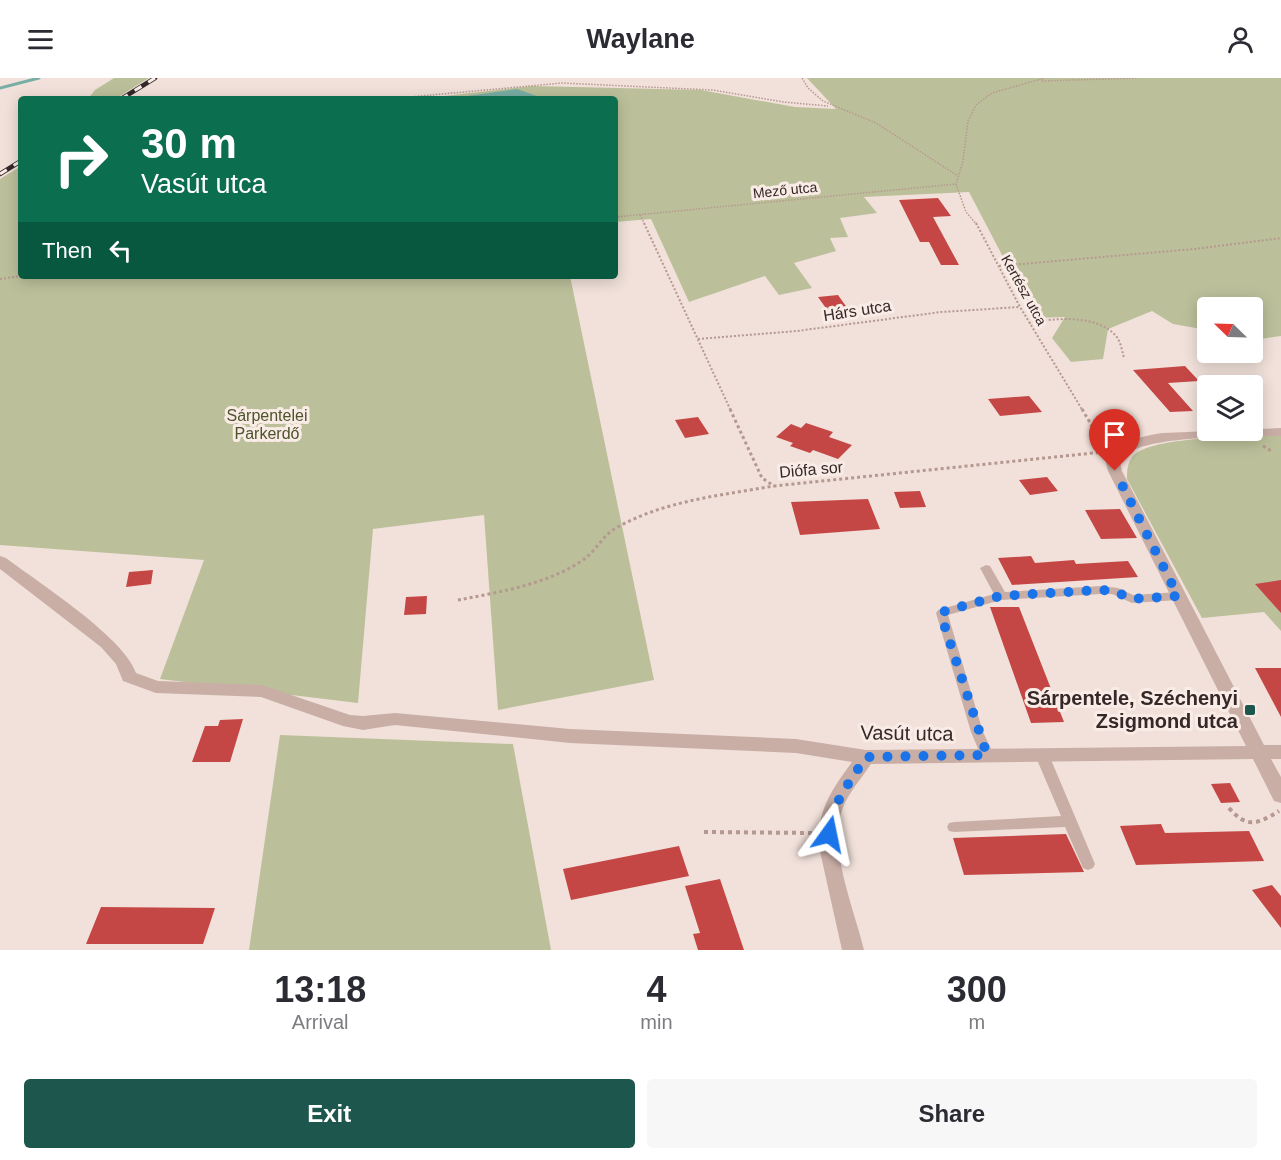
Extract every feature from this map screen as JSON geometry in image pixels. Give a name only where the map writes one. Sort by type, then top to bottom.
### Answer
[{"type":"street","points":[[1281,432],[1163,437],[1145,440],[1117,454],[1113,463],[1178,596],[1281,796]]},
{"type":"street","name":"Vasút utca","points":[[0,561],[107,643],[124,662],[129,677],[139,683],[156,687],[262,691],[348,721],[363,723],[395,719],[570,736],[796,746],[866,757],[1281,752]]},
{"type":"street","points":[[853,950],[832,858],[830,817],[866,757]]},
{"type":"lane","points":[[986,568],[1000,596]]},
{"type":"lane","points":[[987,755],[977,732],[942,613],[1000,596],[1101,590],[1114,591],[1132,599],[1178,596]]},
{"type":"lane","points":[[1042,755],[1088,864]]},
{"type":"lane","points":[[954,827],[1070,821]]},
{"type":"path","points":[[802,78],[808,89],[828,106]]},
{"type":"path","points":[[1040,81],[1045,78]]},
{"type":"path","points":[[956,184],[963,161],[968,121],[976,105],[992,93],[1040,81],[1138,78]]},
{"type":"path","points":[[422,96],[572,83],[711,90],[783,102],[828,106],[868,119],[945,165],[958,176]]},
{"type":"path","name":"Mező utca","points":[[618,217],[956,184]]},
{"type":"path","name":"Kertész utca","points":[[956,184],[961,203],[977,225],[1029,323],[1103,445],[1117,454]]},
{"type":"path","name":"Diófa sor","points":[[640,215],[762,478],[774,486],[1099,452],[1117,454]]},
{"type":"path","points":[[999,266],[1194,249],[1281,238]]},
{"type":"path","points":[[0,279],[18,276]]},
{"type":"path","name":"Hárs utca","points":[[698,339],[810,329],[892,316],[972,308],[1020,307]]},
{"type":"path","points":[[1029,323],[1062,319],[1103,328],[1118,338],[1124,358]]},
{"type":"path","points":[[458,600],[529,585],[582,561],[614,529],[662,508],[713,496],[774,486]]},
{"type":"path","points":[[1229,808],[1237,818],[1252,824],[1281,810]]},
{"type":"path","points":[[704,832],[803,833]]},
{"type":"green space","points":[[114,78],[149,78],[120,96],[90,96],[95,90]]},
{"type":"green space","points":[[807,78],[1281,78],[1281,336],[1263,339],[1263,297],[1197,297],[1197,328],[1173,324],[1152,311],[1108,329],[1103,359],[1071,362],[1052,338],[1065,317],[1035,318],[969,192],[864,197],[877,213],[840,218],[848,237],[830,238],[836,251],[794,263],[812,288],[779,295],[765,276],[689,302],[651,219],[618,222],[618,96],[445,96],[533,86],[701,90],[795,107],[836,109]]},
{"type":"green space","name":"Sárpentelei Parkerdő","points":[[18,168],[18,279],[571,279],[654,680],[498,710],[484,515],[373,529],[358,703],[160,679],[204,560],[0,545],[0,179]]},
{"type":"green space","points":[[1281,435],[1281,631],[1264,612],[1202,618],[1127,479],[1129,462],[1142,450],[1197,439],[1197,441],[1263,441],[1263,436]]},
{"type":"green space","points":[[280,735],[513,744],[551,950],[249,950]]},
{"type":"water","points":[[517,89],[537,96],[467,96]]},
{"type":"building","points":[[938,198],[951,216],[933,217],[959,265],[941,265],[929,242],[920,242],[899,200]]},
{"type":"building","points":[[838,295],[848,309],[828,311],[818,297]]},
{"type":"building","points":[[1185,366],[1197,381],[1168,383],[1193,411],[1170,412],[1133,370]]},
{"type":"building","points":[[1029,396],[1042,412],[1000,416],[988,399]]},
{"type":"building","points":[[698,417],[709,434],[685,438],[675,420]]},
{"type":"building","points":[[806,423],[833,432],[829,437],[852,445],[838,459],[813,450],[810,453],[790,446],[793,443],[776,437],[791,424],[801,428]]},
{"type":"building","points":[[1047,477],[1058,491],[1030,495],[1019,480]]},
{"type":"building","points":[[920,491],[926,507],[900,508],[894,492]]},
{"type":"building","points":[[868,499],[880,529],[800,535],[791,502]]},
{"type":"building","points":[[1120,509],[1137,538],[1101,539],[1085,510]]},
{"type":"building","points":[[1031,556],[1035,563],[1074,560],[1076,564],[1128,561],[1138,577],[1012,585],[998,558]]},
{"type":"building","points":[[153,570],[151,584],[126,587],[129,572]]},
{"type":"building","points":[[1281,580],[1281,613],[1255,584]]},
{"type":"building","points":[[427,596],[426,614],[404,615],[406,597]]},
{"type":"building","points":[[990,607],[1019,607],[1064,722],[1031,723]]},
{"type":"building","points":[[1255,668],[1281,668],[1281,717]]},
{"type":"building","points":[[243,719],[230,762],[192,762],[205,726],[218,726],[220,720]]},
{"type":"building","points":[[1230,783],[1240,802],[1221,803],[1211,784]]},
{"type":"building","points":[[1161,824],[1165,833],[1249,831],[1264,861],[1136,865],[1120,826]]},
{"type":"building","points":[[1066,834],[1084,872],[964,875],[953,838]]},
{"type":"building","points":[[679,846],[689,876],[571,900],[563,869]]},
{"type":"building","points":[[720,879],[744,950],[698,950],[693,934],[700,933],[685,886]]},
{"type":"building","points":[[1272,885],[1281,896],[1281,928],[1252,890]]},
{"type":"building","points":[[101,907],[215,908],[203,944],[86,944]]},
{"type":"waterway","points":[[0,88],[39,78]]},
{"type":"railway","points":[[126,96],[155,78]]},
{"type":"railway","points":[[0,174],[18,163]]},
{"type":"place","name":"Sárpentele, Széchenyi Zsigmond utca","points":[[1250,710]]},
{"type":"route","points":[[829,834],[830,817],[836,804],[866,757],[987,755],[977,732],[942,613],[1000,596],[1101,590],[1114,591],[1132,599],[1178,596],[1115,471]]}]
